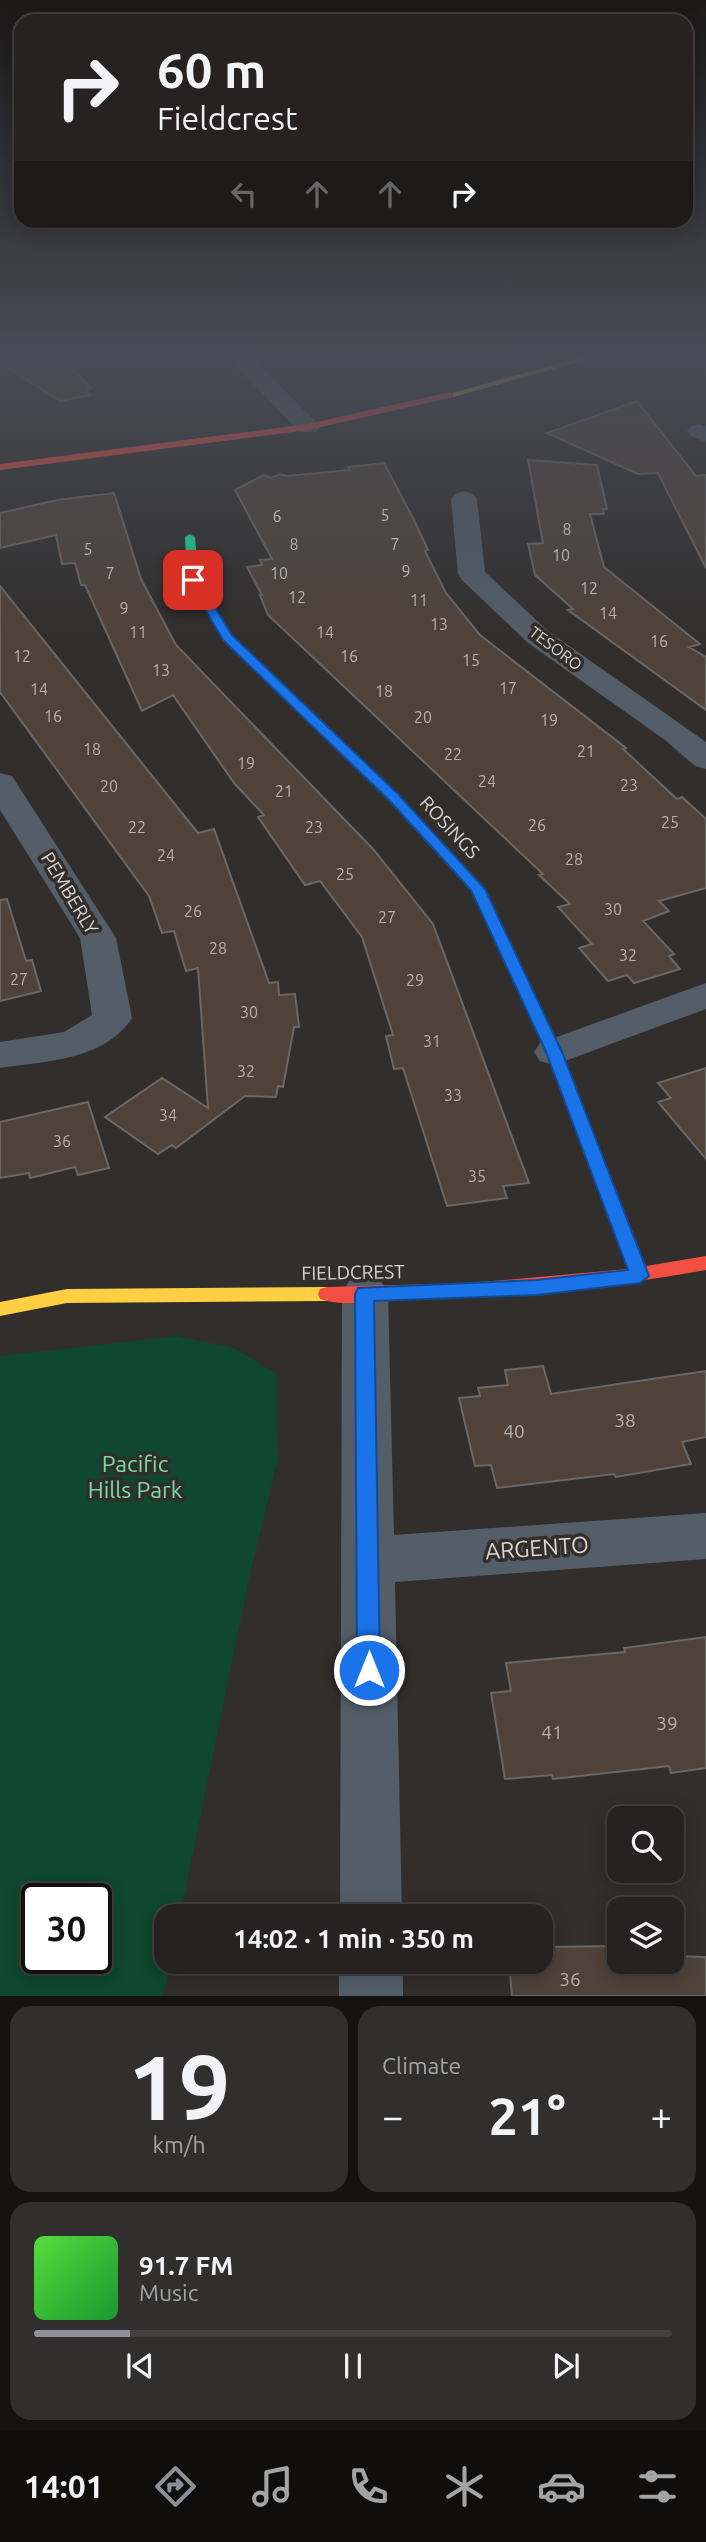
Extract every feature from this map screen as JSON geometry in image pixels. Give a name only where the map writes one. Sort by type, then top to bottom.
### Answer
[{"type":"street","points":[[0,467],[112,452]]},
{"type":"street","name":"TESORO","points":[[464,499],[472,574],[538,637],[676,733],[706,759]]},
{"type":"street","name":"ROSINGS","points":[[190,537],[193,580],[227,637],[393,797],[478,889],[554,1052],[640,1276]]},
{"type":"street","name":"PEMBERLY","points":[[0,783],[98,938],[112,1018],[104,1030],[84,1039],[0,1055]]},
{"type":"street","points":[[554,1052],[706,995]]},
{"type":"street","name":"FIELDCREST","points":[[0,1309],[67,1296],[365,1294],[537,1287],[640,1276],[706,1263]]},
{"type":"street","points":[[365,1294],[371,1904]]},
{"type":"street","name":"ARGENTO","points":[[368,1560],[706,1536]]},
{"type":"street","points":[[371,1974],[371,1996]]},
{"type":"green space","name":"Pacific Hills Park","points":[[177,1336],[234,1348],[277,1374],[278,1459],[249,1579],[182,1904],[154,1904],[154,1974],[168,1974],[163,1996],[0,1996],[0,1356]]},
{"type":"building","points":[[589,452],[677,452],[696,476],[706,475],[706,568],[658,473],[638,474]]},
{"type":"building","points":[[528,460],[597,465],[607,509],[603,509],[604,514],[590,514],[604,567],[700,644],[689,647],[706,657],[706,710],[568,610],[573,609],[535,575],[528,544],[543,543]]},
{"type":"building","points":[[384,463],[414,520],[428,550],[425,551],[446,593],[480,635],[626,748],[623,749],[677,799],[682,797],[706,819],[706,888],[659,901],[669,911],[643,921],[674,954],[669,956],[680,969],[634,983],[627,975],[608,981],[579,948],[592,944],[558,907],[570,904],[539,875],[543,874],[268,615],[262,595],[247,567],[262,565],[260,560],[272,559],[235,490],[264,475],[271,478],[280,474],[287,476],[350,470],[348,467]]},
{"type":"building","points":[[114,493],[141,579],[176,645],[373,849],[433,924],[529,1183],[503,1186],[507,1198],[447,1206],[403,1068],[394,1069],[386,1036],[393,1035],[362,937],[320,881],[305,885],[258,817],[264,815],[234,783],[173,695],[142,711],[85,585],[81,585],[75,563],[62,564],[56,535],[0,548],[0,513],[57,500]]},
{"type":"building","points":[[0,586],[198,833],[214,829],[269,983],[278,982],[279,995],[295,994],[299,1027],[294,1027],[283,1087],[278,1086],[276,1097],[245,1096],[176,1148],[172,1145],[158,1154],[105,1117],[162,1078],[208,1108],[198,968],[186,971],[174,931],[162,933],[149,896],[0,692]]},
{"type":"building","points":[[7,899],[26,961],[32,960],[41,991],[0,1001],[0,900]]},
{"type":"building","points":[[706,1068],[706,1159],[658,1102],[671,1098],[658,1083]]},
{"type":"building","points":[[88,1102],[109,1168],[78,1175],[75,1167],[30,1178],[29,1173],[0,1178],[0,1122]]},
{"type":"building","points":[[543,1366],[551,1394],[706,1371],[706,1437],[682,1442],[691,1464],[616,1477],[614,1474],[497,1488],[491,1465],[475,1466],[459,1398],[480,1396],[478,1388],[508,1385],[505,1370]]},
{"type":"building","points":[[706,1637],[706,1768],[671,1773],[669,1766],[553,1779],[552,1775],[505,1779],[491,1693],[511,1691],[506,1663],[625,1652],[624,1648]]},
{"type":"building","points":[[607,1946],[607,1974],[684,1974],[684,1956],[706,1957],[706,1996],[512,1996],[510,1974],[553,1974],[553,1947]]},
{"type":"traffic: fast","points":[[190,537],[193,580],[227,637],[393,797],[478,889],[508,953]]},
{"type":"traffic: slow","points":[[0,1309],[67,1296],[327,1294]]},
{"type":"traffic: jam","points":[[0,467],[114,452]]},
{"type":"traffic: jam","points":[[508,953],[554,1052],[640,1276]]},
{"type":"traffic: jam","points":[[327,1294],[518,1288],[612,1278],[706,1263]]},
{"type":"route","points":[[193,580],[227,637],[393,797],[478,889],[554,1052],[587,1144],[640,1276],[537,1287],[365,1294],[369,1670]]}]
